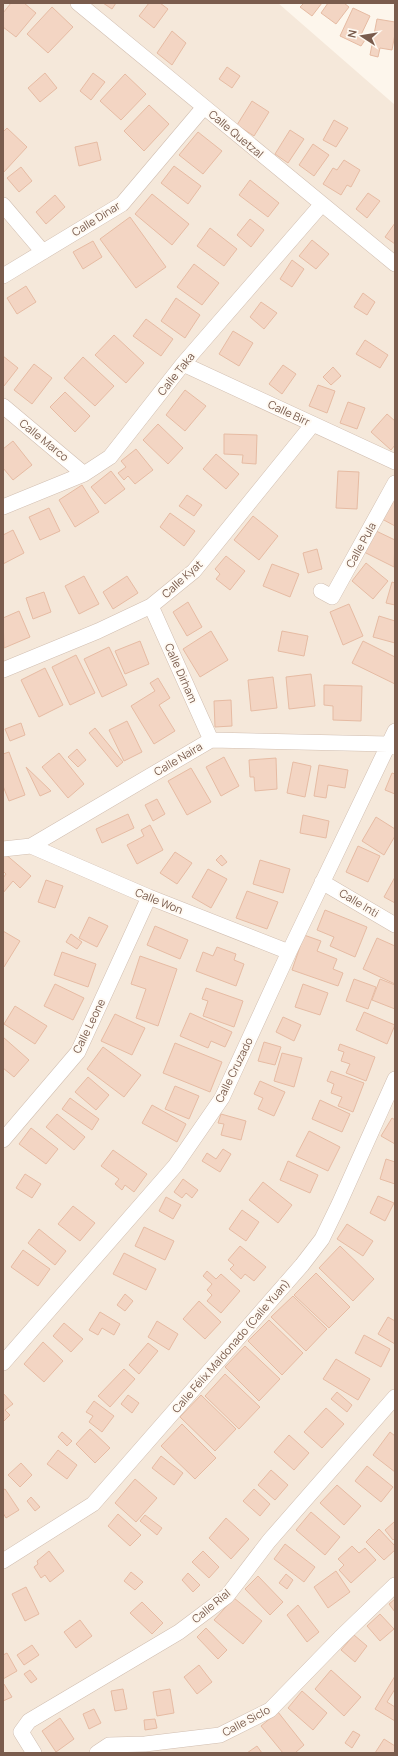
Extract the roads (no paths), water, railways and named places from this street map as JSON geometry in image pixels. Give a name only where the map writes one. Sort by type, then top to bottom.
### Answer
[{"type":"street","name":"Calle Quetzal","points":[[78,3],[395,264]]},
{"type":"street","name":"Calle Dinar","points":[[3,276],[122,204],[204,107]]},
{"type":"street","name":"Calle Taka","points":[[3,507],[84,474],[110,457],[184,364],[322,204]]},
{"type":"street","points":[[3,205],[42,252]]},
{"type":"street","name":"Calle Birr","points":[[184,364],[395,462]]},
{"type":"street","name":"Calle Marco","points":[[3,406],[84,474]]},
{"type":"street","name":"Calle Kyat","points":[[3,670],[98,631],[151,606],[194,571],[313,424]]},
{"type":"street","name":"Calle Pula","points":[[321,591],[332,597],[395,483]]},
{"type":"street","name":"Calle Dirham","points":[[151,606],[210,740]]},
{"type":"street","name":"Calle Cruzado","points":[[3,1363],[175,1166],[222,1098],[322,882],[391,745],[395,731]]},
{"type":"street","name":"Calle Naira","points":[[3,849],[31,846],[210,740],[391,745]]},
{"type":"street","name":"Calle Won","points":[[31,846],[149,897],[289,952]]},
{"type":"street","name":"Calle Inti","points":[[322,882],[395,925]]},
{"type":"street","name":"Calle Leone","points":[[3,1140],[78,1052],[149,897]]},
{"type":"street","name":"Calle Félix Maldonado (Calle Yuan)","points":[[3,1562],[93,1504],[302,1265],[322,1239],[395,1079]]},
{"type":"street","name":"Calle Rial","points":[[34,1753],[21,1732],[29,1721],[179,1632],[227,1596],[269,1541],[395,1397]]},
{"type":"street","name":"Calle Siclo","points":[[97,1753],[109,1745],[146,1744],[220,1736],[270,1710],[340,1638],[395,1585]]}]
